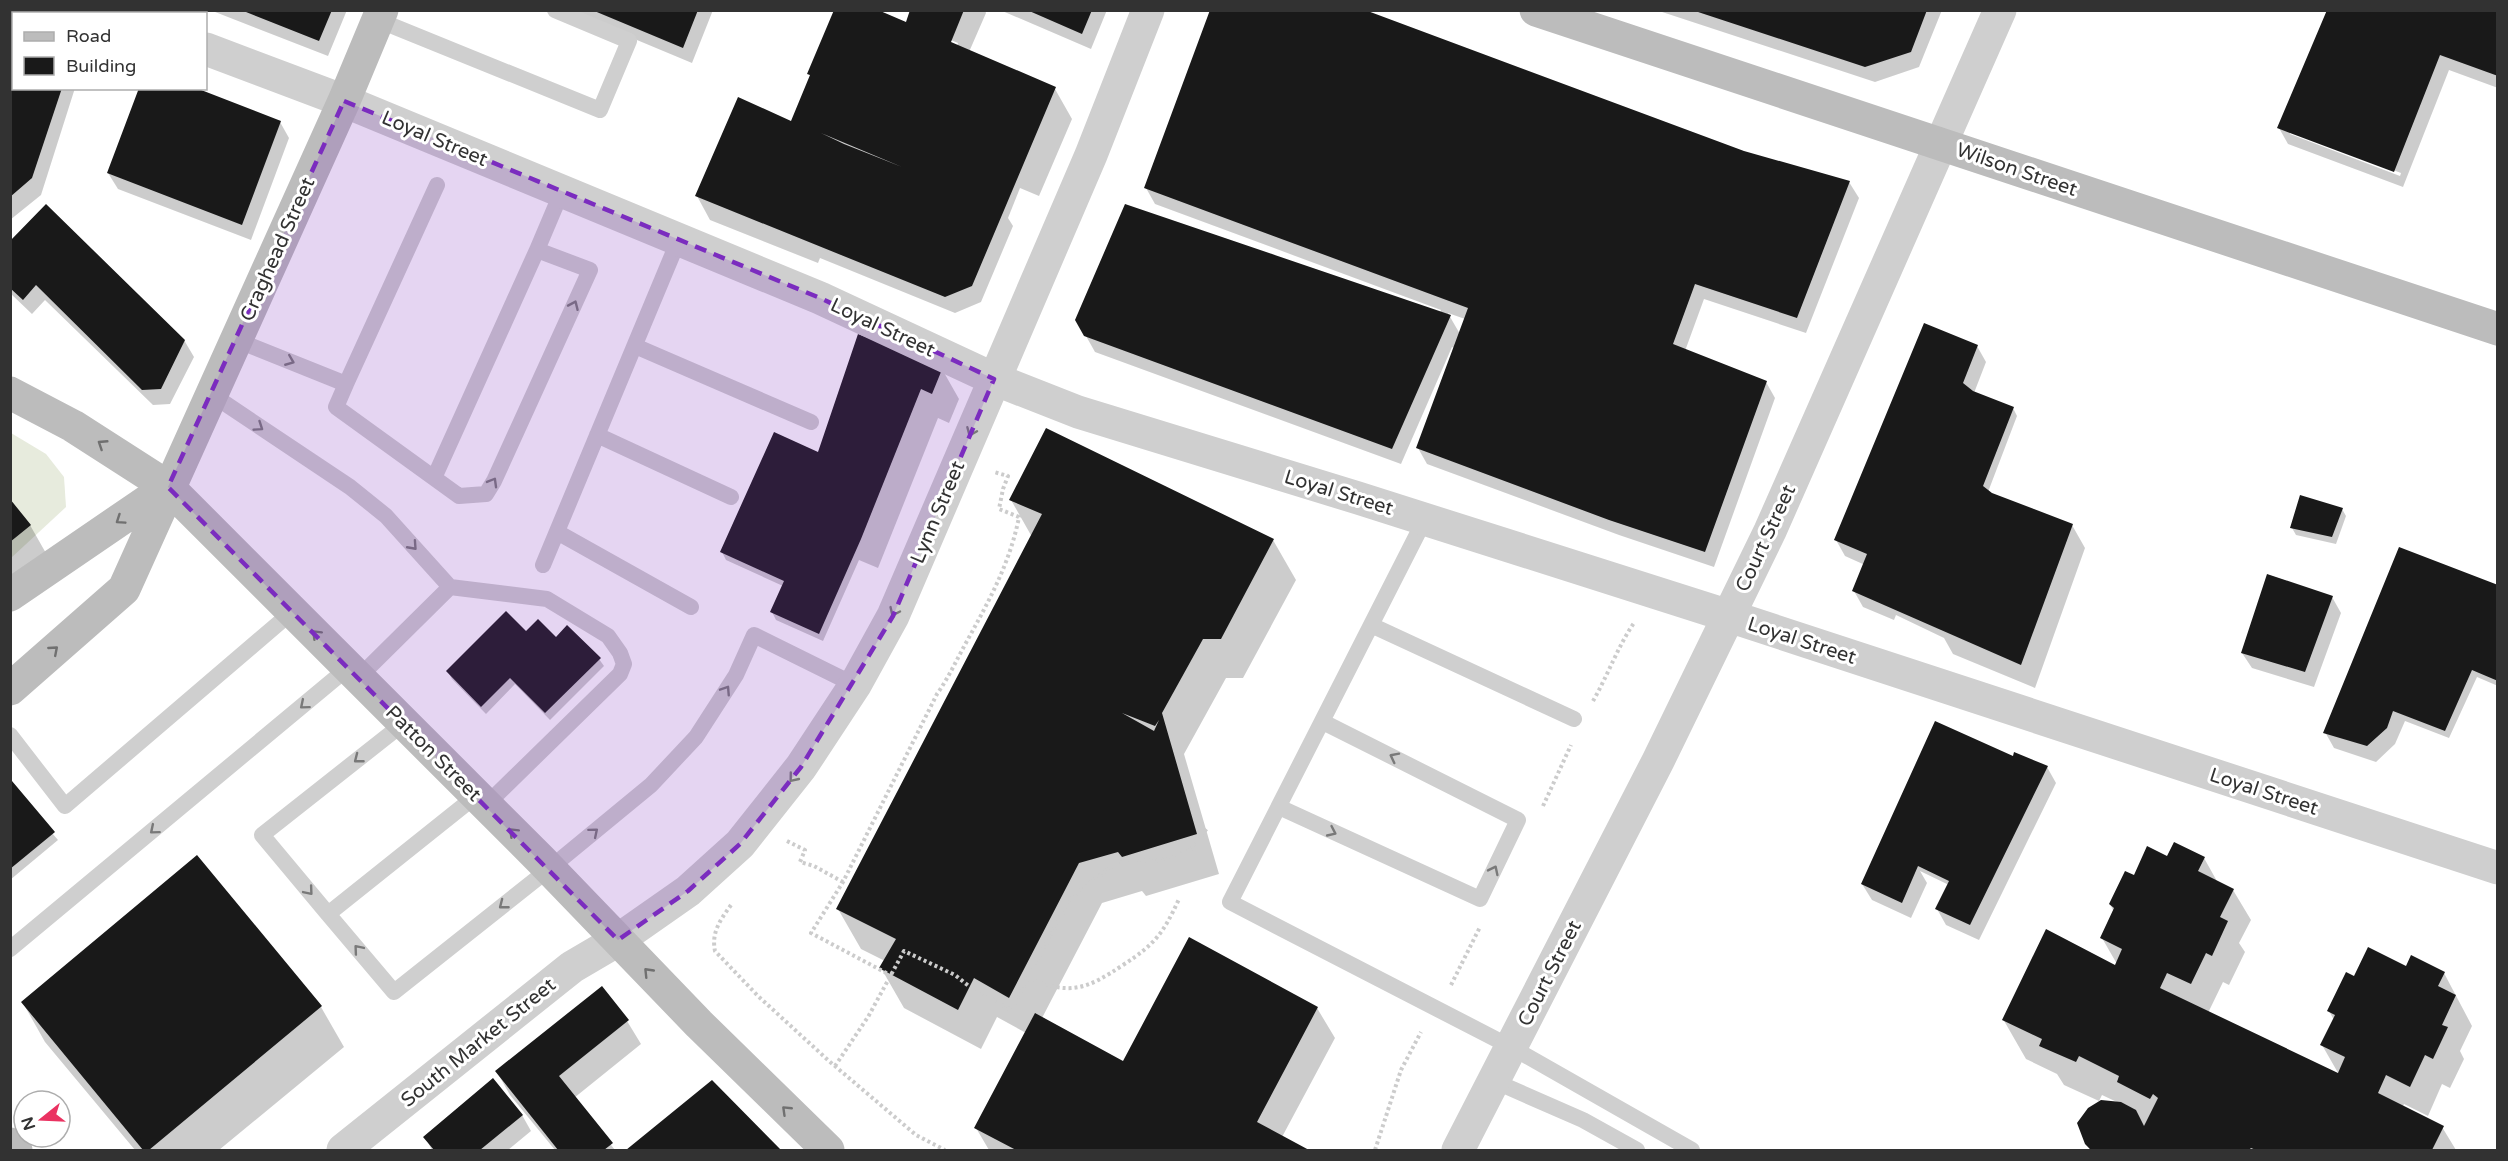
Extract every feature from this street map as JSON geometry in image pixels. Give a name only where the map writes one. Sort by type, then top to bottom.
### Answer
[{"type":"main road","name":"Wilson Street","points":[[1536,10],[2498,329]]},
{"type":"main road","name":"Craghead Street","points":[[10,689],[124,589],[380,15]]},
{"type":"main road","name":"Patton Street","points":[[10,393],[73,426],[168,487],[828,1150]]},
{"type":"main road","points":[[10,595],[168,487]]},
{"type":"main road","points":[[10,1144],[16,1150]]},
{"type":"street","name":"Lynn Street","points":[[618,940],[688,891],[740,844],[801,767],[855,685],[893,616],[1090,155],[1148,10]]},
{"type":"street","name":"Court Street","points":[[1458,1150],[1658,761],[1770,531],[2000,10]]},
{"type":"street","name":"Loyal Street","points":[[207,50],[344,100],[679,239],[820,298],[994,379],[1078,412],[1729,616],[2498,868]]},
{"type":"street","name":"South Market Street","points":[[343,1150],[572,967],[618,940]]},
{"type":"lane","points":[[380,15],[600,110],[629,41],[555,10]]},
{"type":"lane","points":[[437,185],[336,406],[459,496],[486,494],[494,481],[590,270],[537,250]]},
{"type":"lane","points":[[434,478],[562,191]]},
{"type":"lane","points":[[543,565],[679,239]]},
{"type":"lane","points":[[236,340],[346,384]]},
{"type":"lane","points":[[635,346],[811,422]]},
{"type":"lane","points":[[211,394],[350,487],[386,516],[450,587],[547,599],[608,636],[620,653],[624,664],[620,674],[481,800],[328,914]]},
{"type":"lane","points":[[597,435],[731,497]]},
{"type":"lane","points":[[1425,519],[1230,902],[1511,1047],[1692,1150]]},
{"type":"lane","points":[[557,532],[691,606]]},
{"type":"lane","points":[[10,949],[354,672],[450,587]]},
{"type":"lane","points":[[10,735],[65,807],[293,611]]},
{"type":"lane","points":[[1371,625],[1574,719]]},
{"type":"lane","points":[[404,723],[262,835],[394,992],[651,785],[696,737],[736,675],[754,635],[855,685]]},
{"type":"lane","points":[[1279,807],[1480,899],[1518,820],[1323,722]]},
{"type":"lane","points":[[1494,1081],[1583,1120],[1637,1150]]},
{"type":"path","points":[[988,477],[994,463]]},
{"type":"path","points":[[892,976],[810,933],[843,882],[937,694],[981,620],[1004,569],[1014,541],[1019,517],[999,509],[1008,476],[991,471]]},
{"type":"path","points":[[835,1066],[868,1017],[904,951],[955,975],[970,987],[1011,1010],[1070,898],[1109,868],[1122,862],[1160,860],[1190,850],[1208,827]]},
{"type":"path","points":[[787,832],[782,839],[805,850],[800,862],[814,866],[843,882]]},
{"type":"path","points":[[737,899],[717,925],[713,941],[715,951],[758,996],[835,1066],[916,1134],[945,1150]]},
{"type":"path","points":[[1028,978],[1058,988],[1079,988],[1100,981],[1145,951],[1159,938],[1179,899]]},
{"type":"highlighted area","points":[[344,101],[820,298],[994,379],[893,616],[801,767],[740,844],[688,891],[618,940],[168,487]]},
{"type":"shaded area","points":[[11,433],[46,454],[64,477],[66,507],[11,558]]},
{"type":"building","points":[[241,10],[332,10],[319,41]]},
{"type":"building","points":[[592,10],[698,10],[683,48]]},
{"type":"building","points":[[834,10],[878,10],[906,22],[910,10],[964,10],[951,42],[1056,87],[972,286],[945,297],[695,196],[738,97],[791,121],[810,75],[807,74]],"holes":[[[821,133],[902,167],[844,144]]]},
{"type":"building","points":[[1027,10],[1092,10],[1082,34]]},
{"type":"building","points":[[1210,10],[1365,10],[1744,151],[1850,181],[1797,318],[1695,284],[1673,344],[1767,381],[1705,552],[1609,520],[1416,448],[1468,308],[1144,188]]},
{"type":"building","points":[[1927,10],[1911,52],[1865,67],[1695,11]]},
{"type":"building","points":[[2327,10],[2498,10],[2498,76],[2440,55],[2394,172],[2277,128]]},
{"type":"building","points":[[10,16],[12,16],[12,90],[61,90],[32,178],[10,197]]},
{"type":"building","points":[[138,90],[201,90],[281,121],[242,225],[107,173]]},
{"type":"building","points":[[46,204],[185,340],[161,389],[142,390],[36,285],[23,300],[10,288],[10,241]]},
{"type":"building","points":[[1125,204],[1451,315],[1392,449],[1084,336],[1075,320]]},
{"type":"building","points":[[1924,323],[1978,345],[1963,383],[1973,391],[2014,407],[1983,486],[1992,493],[2073,524],[2021,665],[1852,591],[1867,554],[1834,540]]},
{"type":"building","points":[[858,334],[943,367],[932,394],[921,389],[861,539],[819,634],[770,612],[784,581],[720,552],[774,432],[818,452]]},
{"type":"building","points":[[1046,428],[1274,539],[1221,639],[1203,639],[1162,713],[1197,834],[1122,857],[1118,852],[1079,863],[1009,998],[974,978],[958,1010],[879,968],[896,939],[836,909],[1042,514],[1009,500]],"holes":[[[1122,713],[1155,726],[1159,720],[1154,731]]]},
{"type":"building","points":[[2300,495],[2343,508],[2332,537],[2290,528]]},
{"type":"building","points":[[10,499],[31,525],[10,542]]},
{"type":"building","points":[[2399,547],[2498,585],[2498,681],[2472,670],[2445,731],[2393,711],[2387,728],[2367,746],[2323,733]]},
{"type":"building","points":[[2267,574],[2333,596],[2305,672],[2241,653]]},
{"type":"building","points":[[506,611],[526,631],[538,619],[556,637],[567,625],[601,658],[545,713],[510,678],[481,707],[446,671]]},
{"type":"building","points":[[1935,721],[2013,756],[2014,752],[2048,766],[1970,925],[1935,909],[1949,881],[1918,866],[1902,903],[1861,884]]},
{"type":"building","points":[[12,781],[55,832],[10,869],[10,782]]},
{"type":"building","points":[[2174,842],[2205,857],[2198,871],[2234,889],[2220,917],[2228,921],[2212,956],[2206,953],[2191,984],[2167,973],[2160,988],[2338,1073],[2345,1057],[2320,1045],[2335,1015],[2327,1011],[2346,972],[2354,976],[2368,947],[2406,966],[2411,955],[2445,972],[2438,986],[2456,995],[2442,1025],[2448,1027],[2433,1059],[2425,1055],[2410,1087],[2386,1075],[2378,1093],[2444,1126],[2432,1150],[2256,1150],[2251,1148],[2249,1150],[2091,1150],[2085,1144],[2077,1123],[2088,1108],[2101,1100],[2121,1102],[2136,1110],[2144,1126],[2158,1098],[2153,1094],[2150,1099],[2117,1082],[2119,1076],[2079,1056],[2076,1062],[2039,1046],[2042,1039],[2002,1020],[2046,929],[2115,965],[2122,949],[2100,938],[2114,908],[2109,904],[2125,871],[2134,875],[2147,846],[2167,856]]},
{"type":"building","points":[[197,855],[322,1006],[149,1150],[143,1150],[21,1002]]},
{"type":"building","points":[[1189,937],[1318,1007],[1257,1122],[1309,1150],[1016,1150],[974,1128],[1035,1013],[1123,1061]]},
{"type":"building","points":[[602,986],[629,1020],[559,1076],[613,1143],[604,1150],[558,1150],[495,1071]]},
{"type":"building","points":[[493,1078],[523,1115],[480,1150],[434,1150],[423,1137]]},
{"type":"building","points":[[712,1080],[781,1150],[626,1150]]}]
